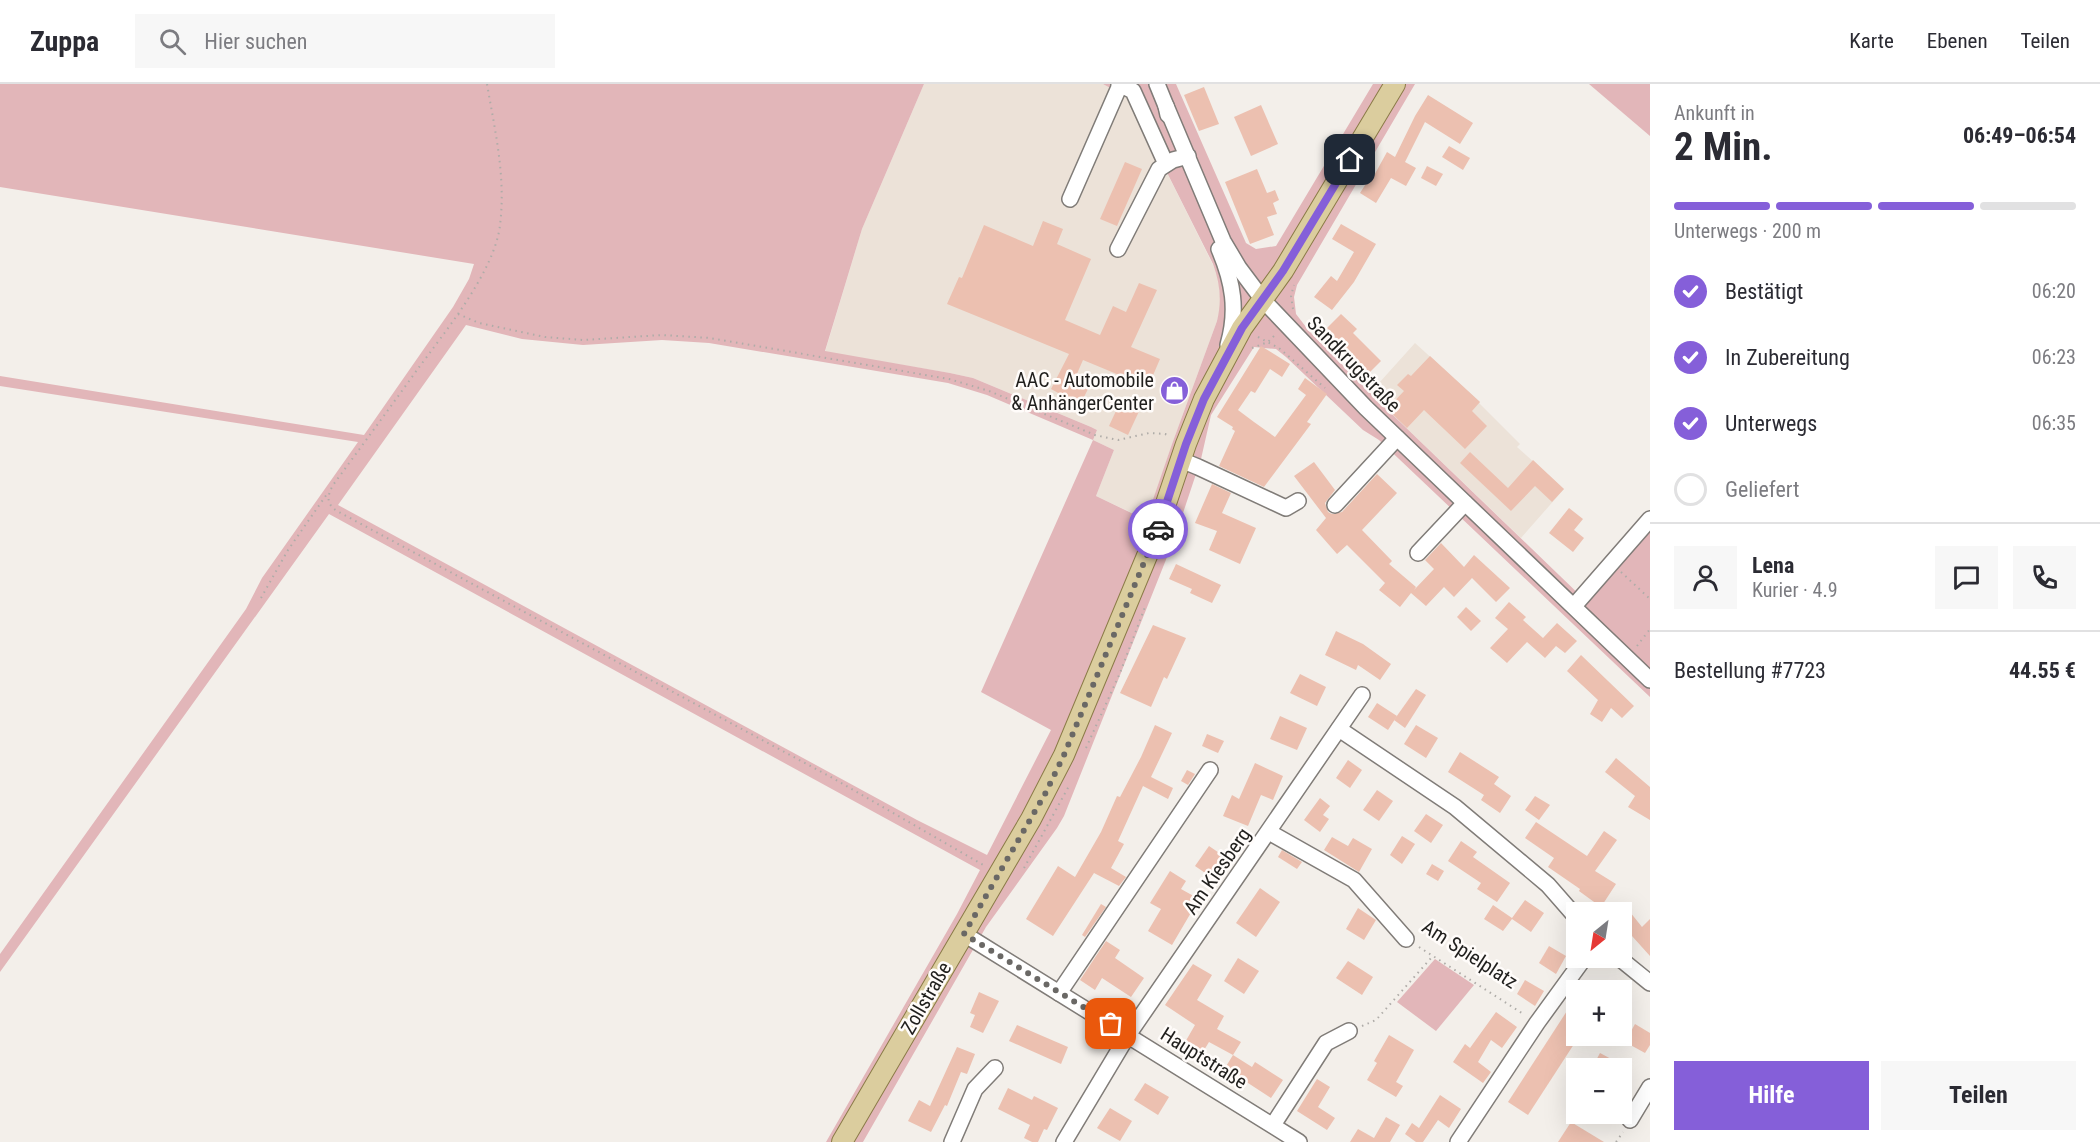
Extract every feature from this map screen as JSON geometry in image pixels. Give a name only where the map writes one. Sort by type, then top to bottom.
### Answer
[{"type":"main road","name":"Zollstraße","points":[[842,1142],[1045,794],[1079,722],[1154,539],[1204,399],[1242,328],[1283,271],[1395,84]]},
{"type":"street","points":[[1070,199],[1120,84],[1133,92],[1178,159],[1227,269],[1234,307],[1230,336],[1220,370]]},
{"type":"street","name":"Sandkrugstraße","points":[[1157,84],[1166,106],[1178,159],[1239,268],[1263,300],[1366,408],[1650,680]]},
{"type":"street","points":[[1118,249],[1159,169],[1178,159]]},
{"type":"street","points":[[1335,505],[1397,438]]},
{"type":"street","points":[[1184,452],[1198,467],[1286,508],[1298,501]]},
{"type":"street","points":[[1418,553],[1465,503]]},
{"type":"street","points":[[1574,606],[1650,519]]},
{"type":"street","name":"Am Kiesberg","points":[[1064,1142],[1128,1035],[1362,694]]},
{"type":"street","points":[[1339,729],[1455,807],[1548,885],[1566,906]]},
{"type":"street","points":[[1059,993],[1210,770]]},
{"type":"street","name":"Am Spielplatz","points":[[1269,832],[1354,880],[1406,939]]},
{"type":"street","name":"Hauptstraße","points":[[964,934],[1299,1142]]},
{"type":"street","points":[[1458,1142],[1537,1023],[1578,968]]},
{"type":"street","points":[[1632,968],[1650,983]]},
{"type":"street","points":[[1273,1125],[1326,1043],[1349,1031]]},
{"type":"street","points":[[952,1142],[975,1089],[995,1068]]},
{"type":"street","points":[[1632,1117],[1650,1087]]},
{"type":"path","points":[[261,598],[288,550],[327,494],[459,314],[487,264],[500,226],[503,176],[488,84]]},
{"type":"path","points":[[459,314],[479,323],[545,337],[583,340],[662,335],[710,338],[949,379],[989,391],[1095,435],[1118,440],[1149,433],[1165,434],[1184,452]]},
{"type":"path","points":[[327,494],[328,502],[337,512],[829,776],[998,873]]},
{"type":"path","points":[[1611,564],[1650,599]]},
{"type":"path","points":[[1627,657],[1650,629]]},
{"type":"path","name":"Am Spielplatz","points":[[1406,939],[1537,1023]]},
{"type":"path","points":[[1349,1031],[1376,1020],[1433,956]]},
{"type":"shaded area","points":[[0,84],[924,84],[862,229],[825,351],[973,378],[1097,430],[1093,440],[1114,450],[1096,496],[1146,520],[1217,321],[1220,292],[1213,264],[1130,99],[1103,84],[1176,84],[1246,243],[1256,249],[1276,246],[1373,84],[1415,84],[1297,285],[1294,297],[1296,314],[1309,331],[1370,393],[1587,602],[1650,529],[1650,697],[1379,440],[1363,430],[1286,357],[1276,349],[1254,347],[1211,415],[1201,459],[1175,537],[1064,816],[986,927],[863,1142],[826,1142],[980,870],[329,514],[0,972],[0,954],[246,609],[262,578],[358,442],[0,386],[0,376],[364,435],[453,307],[469,279],[474,264],[0,187]],"holes":[[[466,325],[522,339],[583,345],[662,340],[709,343],[948,383],[987,395],[1093,440],[981,692],[1051,730],[987,855],[917,820],[338,505]]]},
{"type":"shaded area","points":[[924,84],[1103,84],[1130,99],[1218,276],[1221,306],[1147,520],[1096,496],[1114,450],[1093,440],[1097,430],[973,378],[825,352],[862,229]]},
{"type":"shaded area","points":[[1589,84],[1650,84],[1650,136]]},
{"type":"shaded area","points":[[1415,343],[1480,402],[1520,444],[1517,447],[1564,489],[1521,538],[1370,393]]},
{"type":"shaded area","points":[[1435,959],[1474,985],[1436,1031],[1397,1002]]},
{"type":"building","points":[[1204,87],[1219,124],[1199,131],[1184,95]]},
{"type":"building","points":[[1428,95],[1473,123],[1460,144],[1425,122],[1405,162],[1416,168],[1406,186],[1391,178],[1376,203],[1360,193],[1369,179],[1371,181],[1387,152],[1395,157]]},
{"type":"building","points":[[1261,105],[1278,144],[1251,156],[1234,117]]},
{"type":"building","points":[[1449,146],[1470,158],[1463,170],[1442,157]]},
{"type":"building","points":[[1125,162],[1142,169],[1117,226],[1100,219]]},
{"type":"building","points":[[1427,166],[1443,174],[1436,186],[1421,178]]},
{"type":"building","points":[[1257,169],[1267,193],[1275,190],[1279,200],[1273,203],[1277,214],[1267,217],[1274,235],[1250,244],[1225,182]]},
{"type":"building","points":[[1043,221],[1063,229],[1057,244],[1091,259],[1065,320],[1100,335],[1113,306],[1126,312],[1139,283],[1157,290],[1131,347],[1160,359],[1148,387],[1083,360],[1076,376],[1091,383],[1080,405],[1051,389],[1069,354],[947,304],[959,277],[962,278],[984,225],[1033,246]]},
{"type":"building","points":[[1341,224],[1376,244],[1354,282],[1332,310],[1314,297],[1331,276],[1337,281],[1354,252],[1332,239]]},
{"type":"building","points":[[1341,314],[1357,329],[1353,333],[1381,361],[1365,377],[1321,334]]},
{"type":"building","points":[[1261,346],[1290,364],[1282,377],[1270,369],[1255,393],[1251,391],[1238,410],[1254,422],[1275,437],[1306,395],[1298,389],[1305,378],[1327,394],[1307,422],[1311,424],[1264,487],[1219,466],[1235,431],[1233,427],[1217,417]]},
{"type":"building","points":[[1430,356],[1480,402],[1472,411],[1487,426],[1465,449],[1424,410],[1407,428],[1387,409],[1404,391],[1397,385],[1408,374],[1411,376]]},
{"type":"building","points":[[1122,398],[1141,407],[1128,435],[1109,426]]},
{"type":"building","points":[[1470,452],[1508,488],[1533,460],[1564,489],[1552,502],[1535,486],[1511,511],[1460,463]]},
{"type":"building","points":[[1314,462],[1335,490],[1325,503],[1328,512],[1332,514],[1342,512],[1377,474],[1397,493],[1362,530],[1392,561],[1389,564],[1416,587],[1414,590],[1434,569],[1425,560],[1441,543],[1464,567],[1474,555],[1510,588],[1496,602],[1472,578],[1454,597],[1444,587],[1426,606],[1411,593],[1400,607],[1379,590],[1385,583],[1347,545],[1337,554],[1316,530],[1326,518],[1294,476]]},
{"type":"building","points":[[1212,484],[1231,493],[1222,513],[1256,528],[1240,564],[1209,550],[1217,531],[1195,523]]},
{"type":"building","points":[[1569,508],[1583,519],[1574,530],[1584,538],[1573,552],[1549,533]]},
{"type":"building","points":[[1176,564],[1221,585],[1212,603],[1190,593],[1192,589],[1169,579]]},
{"type":"building","points":[[1509,602],[1526,617],[1523,620],[1543,638],[1557,623],[1577,641],[1565,653],[1556,646],[1545,658],[1527,642],[1507,663],[1490,648],[1508,629],[1495,618]]},
{"type":"building","points":[[1466,607],[1481,621],[1471,631],[1457,617]]},
{"type":"building","points":[[1153,625],[1186,638],[1167,679],[1164,677],[1151,707],[1120,693]]},
{"type":"building","points":[[1336,631],[1363,644],[1391,664],[1380,680],[1358,665],[1356,670],[1325,655]]},
{"type":"building","points":[[1581,655],[1634,706],[1622,718],[1611,708],[1602,722],[1590,714],[1598,700],[1567,671]]},
{"type":"building","points":[[1300,674],[1326,687],[1317,706],[1290,693]]},
{"type":"building","points":[[1416,689],[1426,695],[1405,728],[1394,720]]},
{"type":"building","points":[[1377,703],[1397,716],[1388,730],[1368,717]]},
{"type":"building","points":[[1280,716],[1307,728],[1297,750],[1270,739]]},
{"type":"building","points":[[1155,725],[1172,733],[1151,777],[1173,788],[1168,799],[1143,786],[1118,841],[1124,844],[1111,868],[1126,877],[1119,886],[1094,873],[1053,936],[1026,919],[1058,866],[1075,877],[1101,832],[1117,796],[1120,797]]},
{"type":"building","points":[[1416,725],[1438,738],[1426,758],[1404,744]]},
{"type":"building","points":[[1207,734],[1224,741],[1218,753],[1202,746]]},
{"type":"building","points":[[1460,752],[1499,777],[1494,784],[1511,796],[1500,813],[1481,800],[1484,795],[1448,772]]},
{"type":"building","points":[[1616,758],[1650,787],[1650,820],[1628,807],[1635,796],[1605,772]]},
{"type":"building","points":[[1348,760],[1362,770],[1350,788],[1336,778]]},
{"type":"building","points":[[1255,763],[1283,776],[1273,800],[1261,795],[1248,826],[1223,816],[1232,795],[1239,799]]},
{"type":"building","points":[[1187,770],[1195,774],[1188,785],[1181,781]]},
{"type":"building","points":[[1377,790],[1393,801],[1379,821],[1363,810]]},
{"type":"building","points":[[1535,796],[1550,805],[1539,820],[1525,810]]},
{"type":"building","points":[[1320,798],[1330,806],[1323,815],[1329,819],[1320,832],[1304,820]]},
{"type":"building","points":[[1426,814],[1443,825],[1431,843],[1414,831]]},
{"type":"building","points":[[1536,822],[1587,856],[1604,831],[1617,840],[1595,871],[1616,884],[1604,902],[1594,902],[1579,891],[1580,889],[1548,867],[1554,858],[1525,838]]},
{"type":"building","points":[[1402,836],[1415,844],[1402,864],[1390,855]]},
{"type":"building","points":[[1332,837],[1348,846],[1353,838],[1372,849],[1359,872],[1324,850]]},
{"type":"building","points":[[1461,841],[1477,852],[1473,857],[1510,883],[1497,902],[1477,889],[1481,883],[1448,861]]},
{"type":"building","points":[[1209,846],[1228,859],[1214,879],[1195,866]]},
{"type":"building","points":[[1282,850],[1302,862],[1297,869],[1278,857]]},
{"type":"building","points":[[1432,864],[1444,871],[1438,881],[1426,874]]},
{"type":"building","points":[[1170,871],[1186,881],[1181,889],[1199,899],[1172,945],[1148,931],[1161,909],[1150,903]]},
{"type":"building","points":[[1260,888],[1280,902],[1256,937],[1236,923]]},
{"type":"building","points":[[1525,900],[1544,913],[1531,932],[1512,919],[1503,931],[1484,919],[1493,905],[1512,918]]},
{"type":"building","points":[[1101,904],[1106,907],[1085,937],[1082,935]]},
{"type":"building","points":[[1358,908],[1376,920],[1364,940],[1346,929]]},
{"type":"building","points":[[1632,914],[1642,927],[1650,919],[1650,956],[1632,936]]},
{"type":"building","points":[[1106,941],[1120,950],[1115,958],[1144,978],[1131,997],[1102,978],[1095,990],[1080,980]]},
{"type":"building","points":[[1549,946],[1566,956],[1556,974],[1539,963]]},
{"type":"building","points":[[1238,958],[1259,971],[1244,994],[1224,981]]},
{"type":"building","points":[[1348,961],[1373,977],[1362,995],[1336,978]]},
{"type":"building","points":[[1193,964],[1212,975],[1197,1000],[1224,1016],[1217,1029],[1241,1042],[1233,1055],[1209,1042],[1201,1055],[1184,1044],[1195,1025],[1165,1005]]},
{"type":"building","points":[[1525,980],[1544,991],[1535,1006],[1517,994]]},
{"type":"building","points":[[979,992],[999,1001],[983,1033],[970,1027],[975,1015],[970,1013]]},
{"type":"building","points":[[1496,1012],[1517,1027],[1502,1048],[1491,1040],[1478,1062],[1491,1072],[1483,1083],[1453,1062],[1465,1044],[1470,1048]]},
{"type":"building","points":[[1566,1012],[1566,1046],[1573,1046],[1528,1115],[1508,1102]]},
{"type":"building","points":[[1635,1024],[1650,1033],[1650,1045],[1645,1053],[1632,1046],[1632,1029]]},
{"type":"building","points":[[1017,1025],[1068,1047],[1061,1064],[1009,1041]]},
{"type":"building","points":[[1389,1035],[1414,1050],[1396,1082],[1403,1086],[1396,1097],[1367,1080],[1377,1063],[1374,1061]]},
{"type":"building","points":[[957,1047],[975,1054],[967,1074],[961,1072],[947,1106],[945,1105],[931,1132],[908,1121],[919,1100],[930,1106]]},
{"type":"building","points":[[1600,1053],[1609,1058],[1597,1058]]},
{"type":"building","points":[[1233,1055],[1252,1067],[1255,1062],[1283,1080],[1271,1098],[1225,1068]]},
{"type":"building","points":[[1317,1079],[1330,1087],[1318,1107],[1335,1118],[1327,1130],[1297,1111]]},
{"type":"building","points":[[1145,1083],[1169,1097],[1158,1115],[1134,1100]]},
{"type":"building","points":[[1008,1088],[1032,1100],[1034,1096],[1058,1108],[1038,1142],[1024,1138],[1030,1125],[998,1109]]},
{"type":"building","points":[[1440,1095],[1461,1109],[1449,1128],[1438,1120],[1423,1142],[1416,1142],[1405,1134],[1412,1123],[1419,1128]]},
{"type":"building","points":[[1110,1108],[1132,1121],[1120,1141],[1097,1128]]},
{"type":"building","points":[[1386,1117],[1400,1125],[1390,1142],[1350,1142],[1358,1129],[1374,1138]]},
{"type":"building","points":[[1570,1124],[1574,1124],[1604,1142],[1558,1142]]},
{"type":"way so far","points":[[1111,1024],[964,934],[1045,794],[1064,755],[1158,529]]},
{"type":"place","name":"AAC - Automobile & AnhängerCenter","points":[[1175,391]]},
{"type":"route","points":[[1158,529],[1186,444],[1204,399],[1242,328],[1283,271],[1350,160]]}]
